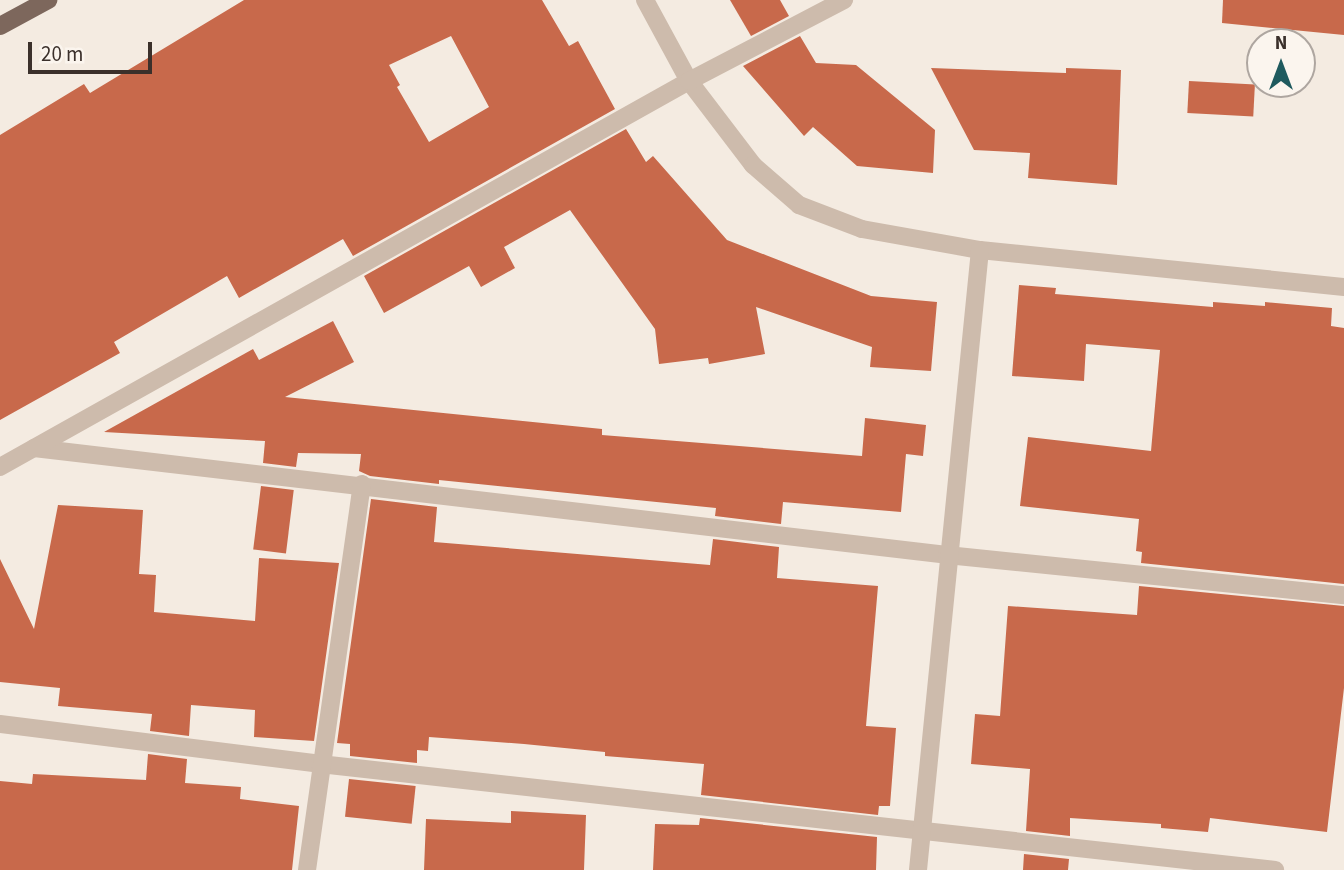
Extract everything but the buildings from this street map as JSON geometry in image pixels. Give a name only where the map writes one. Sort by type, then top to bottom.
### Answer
[{"type":"main road","points":[[0,26],[48,0]]},
{"type":"street","points":[[645,0],[689,80],[753,165],[799,205],[862,229],[980,250],[1344,287]]},
{"type":"street","points":[[0,467],[689,80],[844,0]]},
{"type":"street","points":[[918,870],[947,555],[980,250]]},
{"type":"street","points":[[34,448],[362,484],[947,555],[1344,594]]},
{"type":"street","points":[[307,870],[362,484]]},
{"type":"street","points":[[0,724],[320,764],[1275,870]]}]
